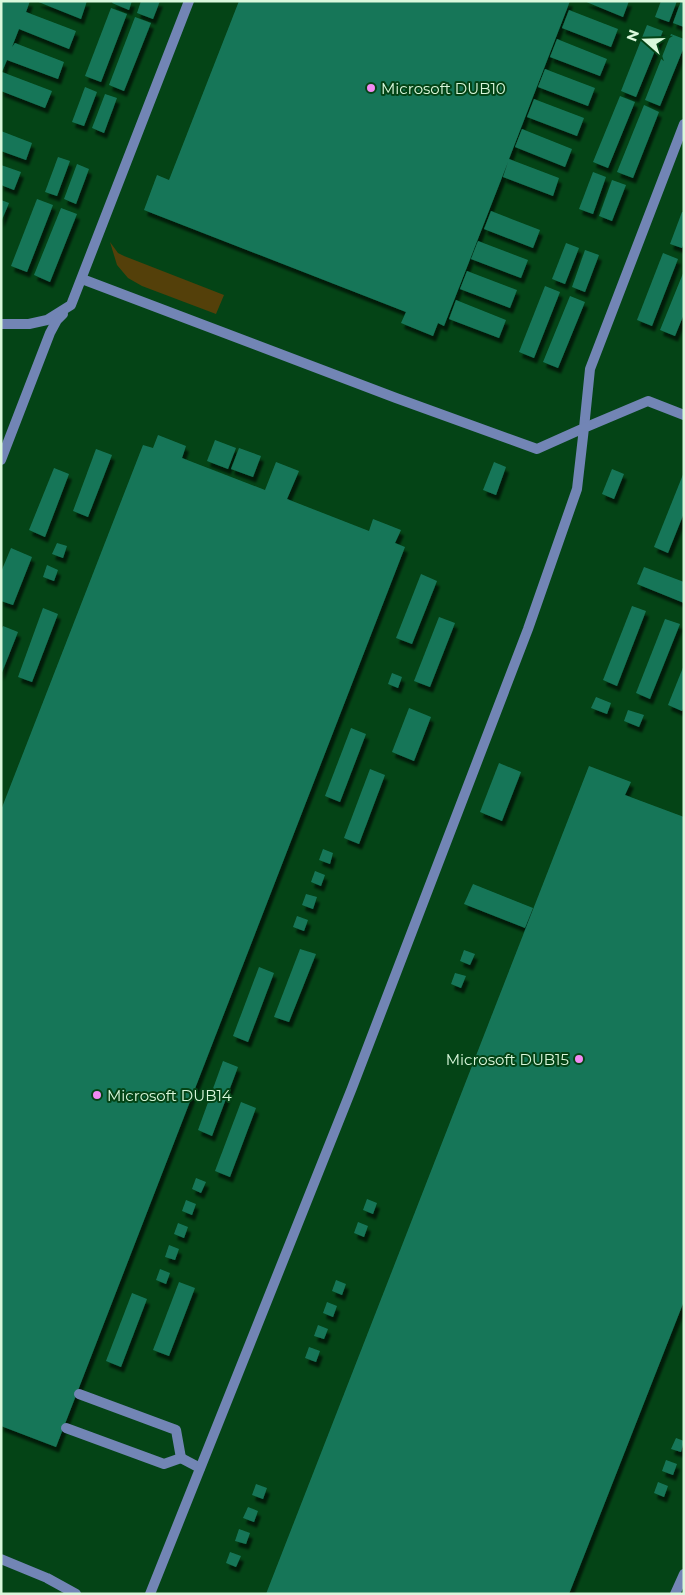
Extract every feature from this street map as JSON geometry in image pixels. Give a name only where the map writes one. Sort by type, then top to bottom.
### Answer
[{"type":"lane","points":[[1,460],[50,332],[57,320],[71,305],[82,279],[189,1]]},
{"type":"lane","points":[[150,1594],[352,1088],[528,629],[577,489],[590,370],[684,124]]},
{"type":"lane","points":[[82,279],[396,398],[537,449],[648,401],[684,415]]},
{"type":"lane","points":[[1,324],[29,324],[47,320],[71,305]]},
{"type":"lane","points":[[79,1394],[176,1430],[181,1458]]},
{"type":"lane","points":[[66,1428],[164,1464],[181,1458],[200,1468]]},
{"type":"lane","points":[[1,1559],[47,1578],[76,1594]]},
{"type":"lane","points":[[675,1594],[684,1574]]},
{"type":"shaded area","points":[[110,242],[118,253],[124,256],[224,295],[216,314],[142,286],[128,278],[117,265]]},
{"type":"building","points":[[1,1],[30,1],[26,12],[76,31],[69,49],[19,29],[12,47],[15,43],[64,62],[58,79],[7,60],[2,72],[52,91],[45,108],[1,91]]},
{"type":"building","points":[[36,1],[87,1],[81,19]]},
{"type":"building","points":[[113,1],[132,1],[129,10],[112,3]]},
{"type":"building","points":[[141,1],[160,1],[153,19],[137,13]]},
{"type":"building","name":"Microsoft DUB10","points":[[239,1],[570,1],[509,159],[559,178],[553,196],[503,177],[508,162],[444,326],[438,323],[433,336],[401,323],[406,312],[144,210],[157,175],[169,180]]},
{"type":"building","points":[[584,1],[629,1],[623,17]]},
{"type":"building","points":[[661,1],[677,1],[669,22],[655,17]]},
{"type":"building","points":[[681,1],[684,1],[684,27],[673,23]]},
{"type":"building","points":[[111,8],[127,14],[101,82],[85,76]]},
{"type":"building","points":[[569,10],[618,29],[611,47],[562,28]]},
{"type":"building","points":[[135,17],[151,23],[124,91],[109,85]]},
{"type":"building","points":[[647,25],[663,31],[636,97],[621,91]]},
{"type":"building","points":[[671,34],[684,39],[684,47],[660,106],[645,100]]},
{"type":"building","points":[[557,39],[607,59],[600,76],[550,57]]},
{"type":"building","points":[[545,69],[595,88],[588,106],[538,87]]},
{"type":"building","points":[[85,87],[97,92],[84,126],[72,122]]},
{"type":"building","points":[[105,94],[117,98],[104,133],[92,128]]},
{"type":"building","points":[[620,96],[635,102],[608,168],[593,162]]},
{"type":"building","points":[[534,99],[584,118],[577,136],[527,117]]},
{"type":"building","points":[[644,105],[659,112],[633,178],[617,172]]},
{"type":"building","points":[[522,129],[572,149],[565,167],[515,147]]},
{"type":"building","points":[[1,131],[32,143],[26,160],[1,151]]},
{"type":"building","points":[[58,157],[70,161],[57,196],[45,192]]},
{"type":"building","points":[[77,164],[89,169],[76,204],[64,199]]},
{"type":"building","points":[[1,165],[21,172],[14,190],[1,185]]},
{"type":"building","points":[[593,172],[606,177],[593,214],[579,209]]},
{"type":"building","points":[[612,180],[626,185],[612,221],[599,216]]},
{"type":"building","points":[[37,199],[53,205],[27,272],[11,266]]},
{"type":"building","points":[[1,200],[9,203],[1,222]]},
{"type":"building","points":[[61,208],[77,214],[50,282],[34,275]]},
{"type":"building","points":[[491,211],[540,230],[533,248],[484,229]]},
{"type":"building","points":[[682,212],[684,212],[684,243],[682,248],[670,244]]},
{"type":"building","points":[[478,241],[528,260],[521,278],[471,259]]},
{"type":"building","points":[[566,243],[579,248],[565,284],[552,279]]},
{"type":"building","points":[[585,250],[599,255],[585,292],[572,287]]},
{"type":"building","points":[[663,253],[678,259],[652,326],[637,320]]},
{"type":"building","points":[[467,271],[517,290],[510,308],[460,289]]},
{"type":"building","points":[[684,271],[684,314],[675,336],[660,330]]},
{"type":"building","points":[[545,286],[560,292],[534,358],[519,352]]},
{"type":"building","points":[[570,296],[585,302],[558,368],[543,362]]},
{"type":"building","points":[[456,300],[506,320],[499,338],[449,319]]},
{"type":"building","name":"Microsoft DUB14","points":[[158,435],[186,446],[182,458],[265,490],[276,462],[299,471],[287,499],[369,531],[373,519],[401,530],[395,543],[405,547],[56,1447],[1,1426],[1,810],[143,445],[153,448]]},
{"type":"building","points":[[215,440],[236,448],[228,469],[207,461]]},
{"type":"building","points":[[239,448],[261,456],[253,477],[231,469]]},
{"type":"building","points":[[96,449],[112,455],[88,517],[73,511]]},
{"type":"building","points":[[494,462],[506,467],[496,495],[483,490]]},
{"type":"building","points":[[54,468],[69,474],[45,537],[29,530]]},
{"type":"building","points":[[612,469],[624,474],[614,499],[602,494]]},
{"type":"building","points":[[684,472],[684,513],[668,553],[654,547]]},
{"type":"building","points":[[57,543],[67,546],[63,558],[52,554]]},
{"type":"building","points":[[11,548],[32,557],[13,605],[1,601],[1,572]]},
{"type":"building","points":[[47,565],[58,570],[54,581],[43,577]]},
{"type":"building","points":[[644,567],[684,582],[684,603],[637,584]]},
{"type":"building","points":[[421,574],[437,581],[412,644],[396,638]]},
{"type":"building","points":[[632,606],[646,611],[617,686],[603,680]]},
{"type":"building","points":[[43,608],[58,614],[32,682],[18,677]]},
{"type":"building","points":[[439,617],[455,623],[430,687],[414,681]]},
{"type":"building","points":[[665,619],[680,624],[650,699],[636,693]]},
{"type":"building","points":[[3,626],[18,632],[1,675],[1,630]]},
{"type":"building","points":[[684,665],[684,707],[682,711],[668,705]]},
{"type":"building","points":[[392,673],[402,677],[398,688],[388,684]]},
{"type":"building","points":[[596,697],[611,703],[607,714],[591,708]]},
{"type":"building","points":[[409,708],[431,717],[414,761],[392,752]]},
{"type":"building","points":[[628,710],[644,715],[639,727],[624,721]]},
{"type":"building","points":[[351,728],[366,734],[340,802],[325,796]]},
{"type":"building","points":[[499,763],[521,772],[502,821],[480,812]]},
{"type":"building","name":"Microsoft DUB15","points":[[589,766],[631,782],[625,795],[684,817],[684,1301],[569,1594],[266,1594]]},
{"type":"building","points":[[370,769],[385,775],[359,844],[344,838]]},
{"type":"building","points":[[323,849],[333,853],[330,864],[319,860]]},
{"type":"building","points":[[315,871],[325,875],[321,886],[311,882]]},
{"type":"building","points":[[473,884],[533,908],[525,928],[464,904]]},
{"type":"building","points":[[306,894],[317,897],[313,909],[302,905]]},
{"type":"building","points":[[297,916],[308,920],[304,931],[293,927]]},
{"type":"building","points":[[300,949],[316,954],[289,1022],[274,1017]]},
{"type":"building","points":[[464,950],[475,954],[470,965],[460,961]]},
{"type":"building","points":[[259,967],[274,973],[248,1042],[233,1036]]},
{"type":"building","points":[[455,973],[466,976],[461,988],[451,984]]},
{"type":"building","points":[[223,1061],[238,1067],[212,1136],[198,1130]]},
{"type":"building","points":[[241,1102],[256,1108],[230,1177],[215,1171]]},
{"type":"building","points":[[196,1178],[206,1182],[201,1193],[192,1189]]},
{"type":"building","points":[[367,1199],[377,1203],[373,1214],[363,1210]]},
{"type":"building","points":[[186,1200],[196,1204],[192,1215],[182,1211]]},
{"type":"building","points":[[358,1222],[368,1226],[364,1237],[354,1233]]},
{"type":"building","points":[[178,1223],[188,1227],[184,1238],[174,1234]]},
{"type":"building","points":[[169,1245],[179,1249],[175,1260],[165,1257]]},
{"type":"building","points":[[160,1269],[170,1273],[166,1284],[156,1280]]},
{"type":"building","points":[[336,1280],[346,1284],[342,1295],[332,1291]]},
{"type":"building","points":[[179,1282],[195,1288],[169,1356],[153,1350]]},
{"type":"building","points":[[132,1293],[147,1299],[121,1367],[106,1361]]},
{"type":"building","points":[[327,1302],[337,1306],[333,1317],[323,1313]]},
{"type":"building","points":[[318,1325],[328,1329],[324,1339],[314,1336]]},
{"type":"building","points":[[309,1347],[320,1351],[316,1362],[305,1358]]},
{"type":"building","points":[[676,1438],[684,1441],[681,1452],[671,1449]]},
{"type":"building","points":[[666,1460],[677,1464],[673,1475],[662,1471]]},
{"type":"building","points":[[658,1482],[668,1486],[664,1497],[654,1493]]},
{"type":"building","points":[[256,1484],[267,1488],[263,1499],[252,1495]]},
{"type":"building","points":[[248,1507],[258,1511],[254,1522],[243,1518]]},
{"type":"building","points":[[239,1529],[250,1533],[246,1544],[235,1541]]},
{"type":"building","points":[[230,1552],[241,1556],[236,1567],[226,1563]]},
{"type":"place","name":"Microsoft DUB10","points":[[371,88]]},
{"type":"place","name":"Microsoft DUB15","points":[[579,1059]]},
{"type":"place","name":"Microsoft DUB14","points":[[97,1095]]}]
